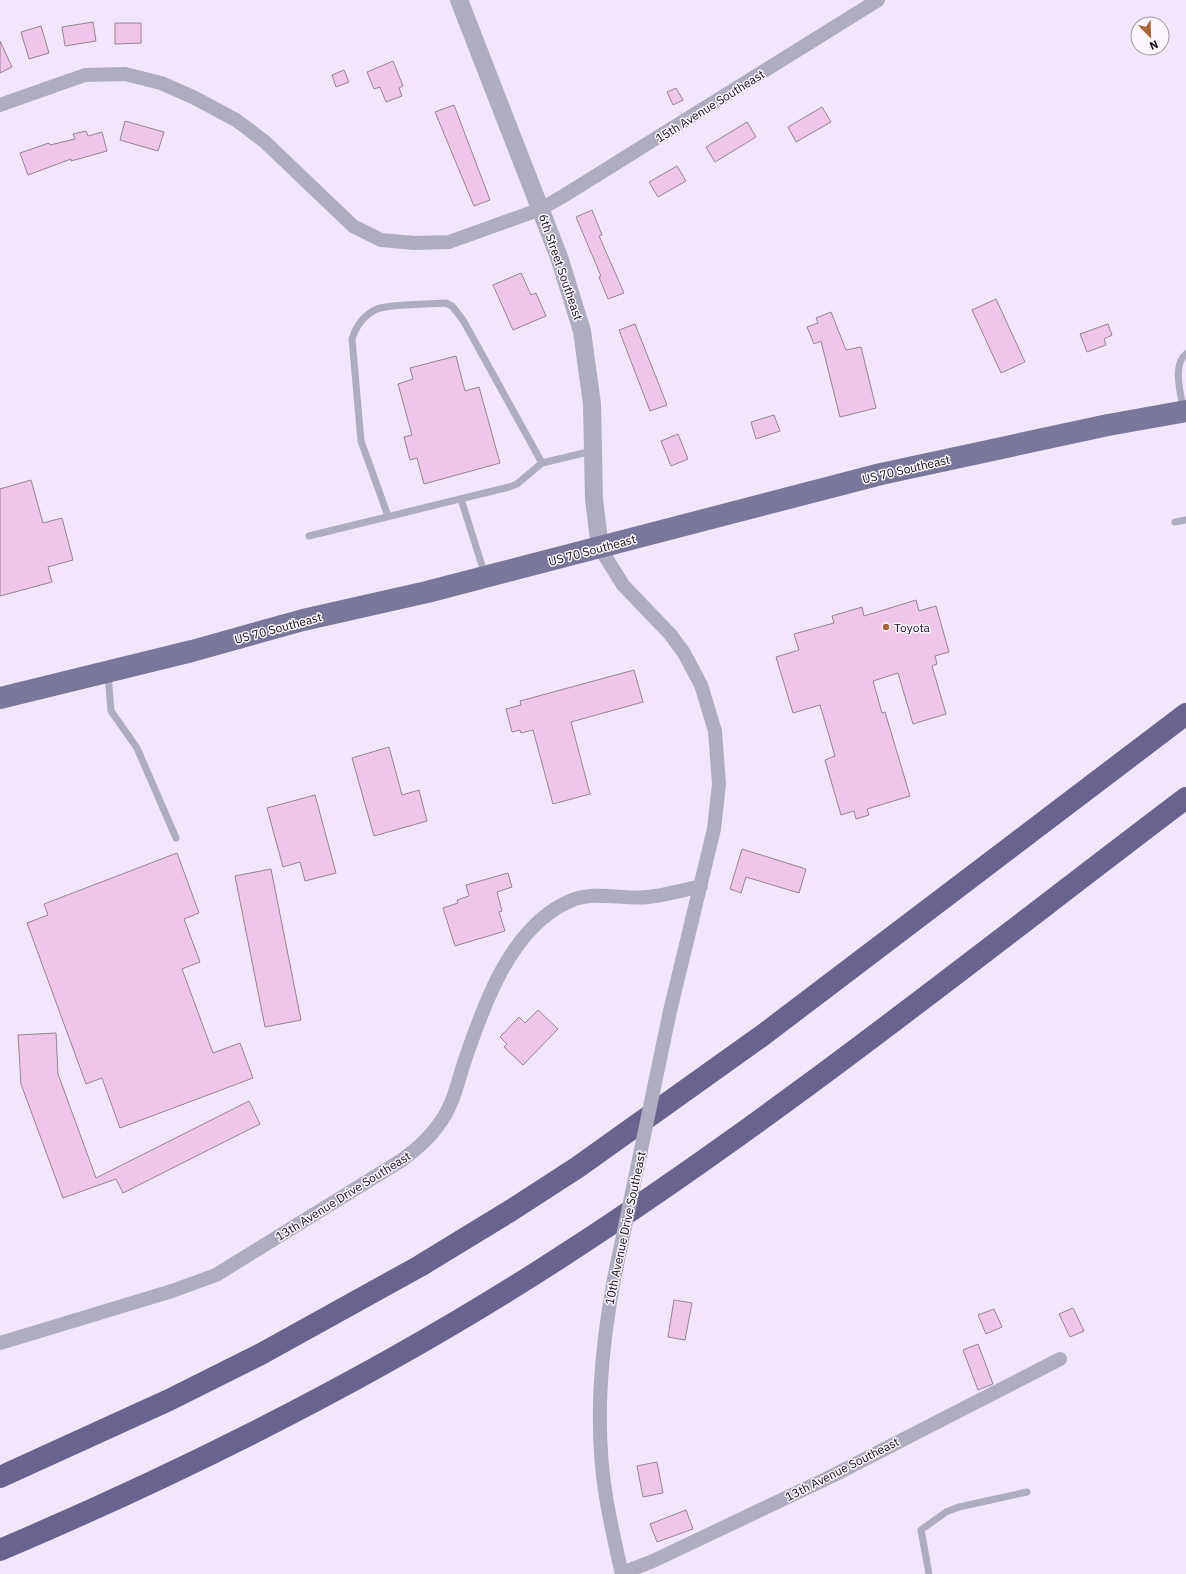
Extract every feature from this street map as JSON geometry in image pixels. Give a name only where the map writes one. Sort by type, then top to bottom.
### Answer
[{"type":"highway","points":[[0,1477],[162,1404],[268,1350],[420,1266],[510,1211],[578,1167],[763,1035],[1186,714]]},
{"type":"highway","points":[[0,1550],[124,1495],[220,1449],[346,1384],[458,1320],[562,1256],[664,1188],[879,1031],[1186,798]]},
{"type":"highway","points":[[0,1564],[114,1511],[220,1449]]},
{"type":"main road","name":"US 70 Southeast","points":[[0,698],[192,651],[303,620],[486,577],[881,474],[1100,426],[1184,411]]},
{"type":"street","name":"6th Street Southeast","points":[[459,0],[541,209],[570,289],[582,332],[590,376],[594,499],[600,548]]},
{"type":"street","name":"15th Avenue Southeast","points":[[0,106],[85,75],[124,74],[161,83],[193,97],[236,120],[264,141],[353,226],[381,240],[415,243],[449,242],[541,209],[648,146],[878,0]]},
{"type":"street","name":"10th Avenue Drive Southeast","points":[[600,548],[623,585],[670,634],[684,653],[701,685],[709,705],[718,748],[719,784],[714,829],[670,1011],[606,1322],[601,1365],[600,1431],[606,1496],[622,1574]]},
{"type":"street","name":"13th Avenue Drive Southeast","points":[[0,1342],[172,1291],[216,1275],[402,1160],[418,1148],[440,1124],[450,1104],[472,1039],[499,975],[516,947],[547,914],[562,905],[584,896],[648,897],[701,886]]},
{"type":"street","name":"13th Avenue Southeast","points":[[622,1574],[654,1561],[830,1477],[1060,1359]]},
{"type":"lane","points":[[388,516],[361,441],[352,339],[355,327],[367,315],[378,308],[446,303],[452,306],[463,320],[542,463]]},
{"type":"lane","points":[[1184,411],[1182,373],[1178,369],[1183,356],[1186,354]]},
{"type":"lane","points":[[310,536],[509,487],[517,484],[542,463],[593,451]]},
{"type":"lane","points":[[461,499],[486,577]]},
{"type":"lane","points":[[1175,522],[1186,520]]},
{"type":"lane","points":[[107,672],[111,711],[137,748],[176,838]]},
{"type":"lane","points":[[929,1574],[921,1530],[946,1512],[959,1507],[1027,1492]]},
{"type":"building","points":[[93,22],[96,41],[65,46],[62,27]]},
{"type":"building","points":[[115,23],[141,23],[141,43],[115,44]]},
{"type":"building","points":[[41,26],[49,53],[29,59],[21,32]]},
{"type":"building","points":[[0,41],[12,67],[0,73]]},
{"type":"building","points":[[393,61],[403,86],[399,88],[402,96],[386,102],[380,87],[374,89],[367,72]]},
{"type":"building","points":[[344,70],[349,82],[336,87],[332,75]]},
{"type":"building","points":[[676,88],[683,100],[673,105],[667,92]]},
{"type":"building","points":[[454,105],[490,200],[474,206],[435,112]]},
{"type":"building","points":[[822,107],[831,122],[796,142],[788,127]]},
{"type":"building","points":[[125,121],[164,132],[158,151],[120,140]]},
{"type":"building","points":[[747,122],[756,137],[715,162],[706,147]]},
{"type":"building","points":[[86,131],[88,136],[102,132],[107,151],[71,161],[71,159],[28,175],[20,153],[49,143],[50,145],[75,139],[73,134]]},
{"type":"building","points":[[677,166],[686,181],[658,197],[649,182]]},
{"type":"building","points":[[592,210],[602,235],[599,236],[624,293],[608,299],[599,277],[601,276],[576,217]]},
{"type":"building","points":[[521,273],[531,295],[536,293],[546,316],[513,330],[493,285]]},
{"type":"building","points":[[996,299],[1025,362],[1001,373],[972,310]]},
{"type":"building","points":[[831,312],[846,350],[861,347],[876,408],[840,417],[821,341],[814,344],[807,327],[818,323],[816,318]]},
{"type":"building","points":[[635,324],[667,405],[650,411],[619,330]]},
{"type":"building","points":[[1108,324],[1112,335],[1104,339],[1106,345],[1087,352],[1080,334]]},
{"type":"building","points":[[456,356],[465,391],[479,387],[500,463],[424,484],[417,458],[410,460],[404,437],[412,435],[398,384],[413,379],[410,368]]},
{"type":"building","points":[[774,415],[780,431],[756,439],[751,422]]},
{"type":"building","points":[[678,434],[688,459],[671,466],[661,441]]},
{"type":"building","points":[[31,480],[43,523],[62,518],[73,560],[48,567],[52,582],[0,596],[0,489]]},
{"type":"building","points":[[916,600],[919,611],[936,606],[949,652],[935,656],[937,664],[932,666],[946,714],[913,724],[898,673],[873,681],[882,713],[885,712],[910,796],[867,809],[869,815],[856,819],[854,811],[841,815],[825,760],[835,756],[820,705],[793,713],[776,657],[799,650],[794,634],[834,623],[832,616],[862,607],[864,616]]},
{"type":"building","points":[[634,670],[643,702],[571,722],[590,794],[553,804],[533,730],[521,733],[520,730],[512,732],[506,709],[521,705],[520,701]]},
{"type":"building","points":[[389,747],[402,795],[419,790],[427,821],[374,836],[352,758]]},
{"type":"building","points":[[315,795],[336,873],[305,881],[300,862],[283,867],[267,808]]},
{"type":"building","points":[[742,849],[806,869],[799,893],[746,877],[741,893],[730,889]]},
{"type":"building","points":[[177,853],[199,913],[184,919],[200,962],[182,969],[213,1053],[240,1043],[253,1078],[120,1128],[102,1078],[86,1084],[27,923],[48,915],[44,904]]},
{"type":"building","points":[[271,869],[301,1020],[265,1027],[235,876]]},
{"type":"building","points":[[508,873],[512,887],[497,892],[502,911],[499,912],[505,931],[455,946],[443,908],[458,903],[457,900],[469,896],[466,885]]},
{"type":"building","points":[[538,1010],[558,1029],[523,1065],[504,1047],[507,1044],[500,1037],[519,1017],[525,1023]]},
{"type":"building","points":[[56,1033],[58,1074],[96,1178],[249,1101],[260,1124],[123,1193],[116,1179],[63,1198],[21,1084],[18,1035]]},
{"type":"building","points":[[674,1300],[692,1303],[685,1340],[668,1337]]},
{"type":"building","points":[[1073,1308],[1084,1331],[1070,1337],[1059,1314]]},
{"type":"building","points":[[994,1309],[1002,1327],[986,1334],[978,1315]]},
{"type":"building","points":[[978,1344],[993,1384],[978,1390],[963,1350]]},
{"type":"building","points":[[657,1462],[663,1493],[643,1497],[637,1466]]},
{"type":"building","points":[[686,1510],[693,1529],[657,1542],[650,1524]]},
{"type":"place","name":"Toyota","points":[[886,627]]}]
